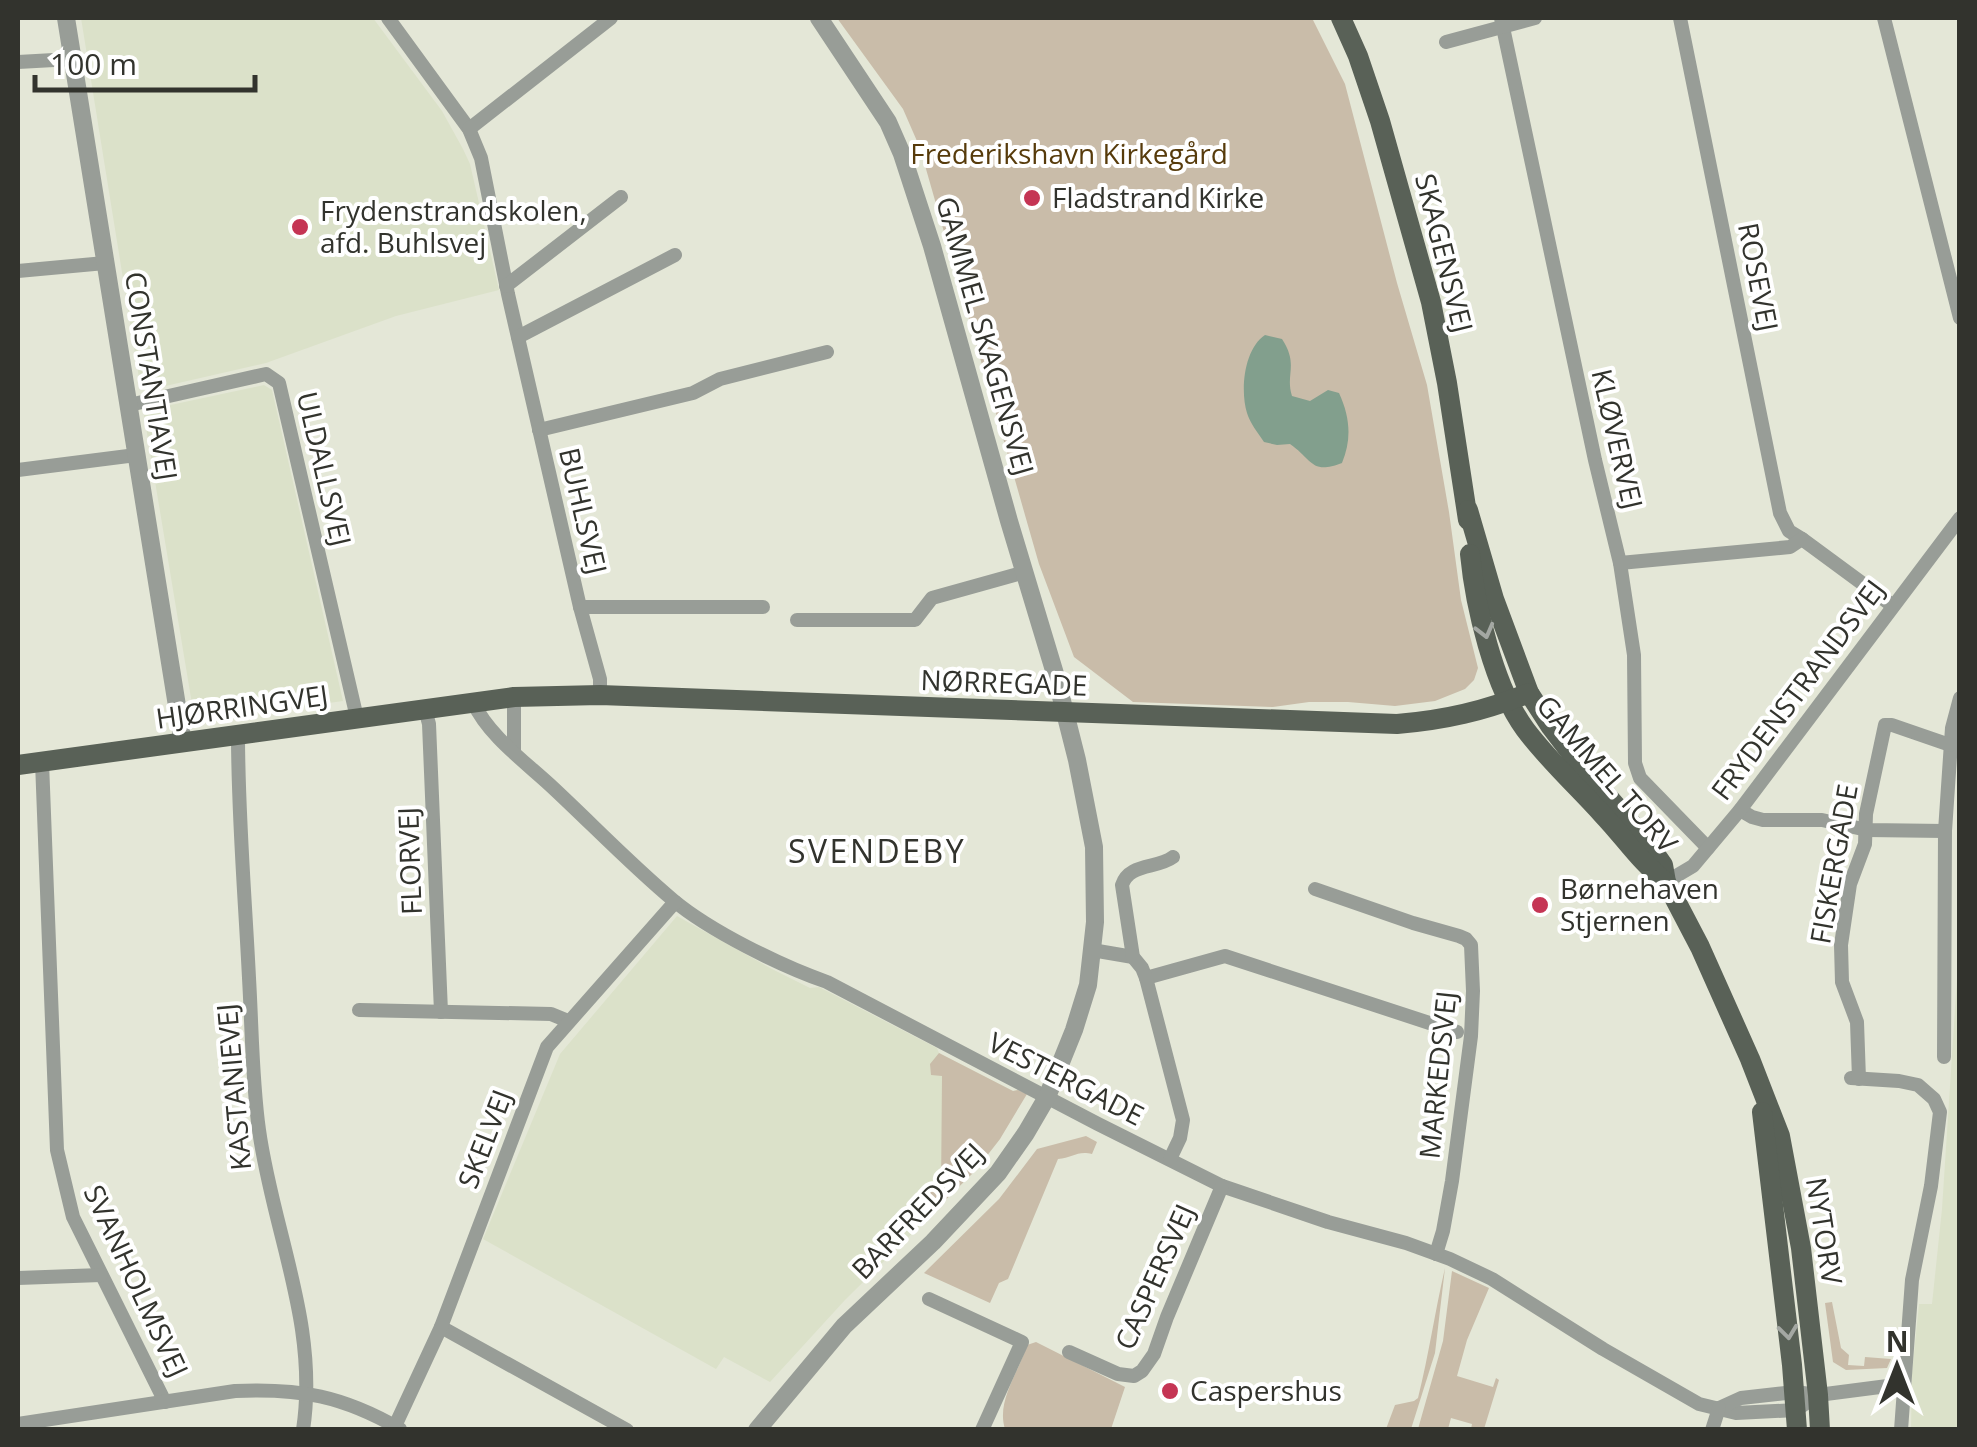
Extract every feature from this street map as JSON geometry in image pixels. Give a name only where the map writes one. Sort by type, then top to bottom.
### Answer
[{"type":"main road","name":"SKAGENSVEJ","points":[[1341,18],[1380,121],[1431,302],[1468,510],[1494,599],[1529,693]]},
{"type":"main road","name":"SKAGENSVEJ","points":[[1468,510],[1477,602],[1508,701]]},
{"type":"main road","name":"NØRREGADE","points":[[473,702],[600,695],[1397,724],[1438,721],[1529,693]]},
{"type":"main road","name":"GAMMEL TORV","points":[[1529,693],[1550,727],[1664,864],[1666,882],[1750,1059],[1772,1137]]},
{"type":"main road","name":"GAMMEL TORV","points":[[1508,701],[1523,727],[1554,763],[1648,868],[1666,882]]},
{"type":"main road","name":"HJØRRINGVEJ","points":[[18,766],[473,702]]},
{"type":"main road","name":"NYTORV","points":[[1772,1137],[1801,1248],[1820,1430]]},
{"type":"main road","name":"NYTORV","points":[[1772,1137],[1796,1411]]},
{"type":"street","name":"CONSTANTIAVEJ","points":[[66,18],[182,743]]},
{"type":"street","name":"BUHLSVEJ","points":[[388,18],[469,129],[481,158],[506,286],[600,680],[600,695]]},
{"type":"street","points":[[469,129],[611,18]]},
{"type":"street","name":"GAMMEL SKAGENSVEJ","points":[[820,18],[879,107],[902,154],[932,246],[1064,712]]},
{"type":"street","points":[[1446,42],[1502,22],[1536,18]]},
{"type":"street","name":"ROSEVEJ","points":[[1680,18],[1780,513],[1789,531],[1802,539]]},
{"type":"street","points":[[1884,18],[1960,318]]},
{"type":"street","name":"KLØVERVEJ","points":[[1502,22],[1620,563],[1634,654],[1635,763],[1640,778],[1708,848]]},
{"type":"street","points":[[18,62],[72,59]]},
{"type":"street","points":[[506,286],[620,197]]},
{"type":"street","points":[[518,337],[675,256]]},
{"type":"street","points":[[18,271],[105,263]]},
{"type":"street","points":[[539,430],[692,394],[720,379],[827,352]]},
{"type":"street","name":"ULDALLSVEJ","points":[[129,405],[266,374],[279,384],[357,718]]},
{"type":"street","points":[[18,470],[136,455]]},
{"type":"street","name":"FRYDENSTRANDSVEJ","points":[[1666,882],[1693,866],[1740,810],[1960,518]]},
{"type":"street","points":[[1620,563],[1790,546],[1802,539],[1893,606]]},
{"type":"street","points":[[797,620],[915,620],[932,598],[1025,572]]},
{"type":"street","points":[[580,607],[763,607]]},
{"type":"street","points":[[514,697],[514,752]]},
{"type":"street","points":[[1944,1057],[1945,831],[1950,745],[1960,698]]},
{"type":"street","name":"VESTERGADE","points":[[473,702],[480,718],[514,752],[675,902],[730,937],[827,982],[1222,1186],[1328,1222],[1406,1243],[1492,1279],[1641,1372],[1698,1404],[1719,1408]]},
{"type":"street","name":"FLORVEJ","points":[[424,709],[429,724],[440,1012]]},
{"type":"street","name":"BARFREDSVEJ","points":[[756,1430],[844,1326],[934,1242],[998,1173],[1048,1098],[1088,985],[1096,906],[1094,847],[1064,712]]},
{"type":"street","name":"FISKERGADE","points":[[1903,1384],[1912,1280],[1931,1186],[1940,1112],[1934,1099],[1918,1084],[1855,1079],[1858,1022],[1842,982],[1841,945],[1850,884],[1865,844],[1866,814],[1885,725],[1892,724],[1950,745]]},
{"type":"street","name":"KASTANIEVEJ","points":[[238,735],[238,804],[252,1056],[268,1182],[296,1285],[306,1361],[303,1430]]},
{"type":"street","name":"SVANHOLMSVEJ","points":[[42,762],[56,1150],[73,1217],[165,1402]]},
{"type":"street","points":[[1740,810],[1763,820],[1822,820],[1866,830],[1945,831]]},
{"type":"street","points":[[1170,1159],[1183,1120],[1146,978],[1134,957],[1122,885],[1130,873],[1163,865],[1173,857]]},
{"type":"street","name":"MARKEDSVEJ","points":[[1315,889],[1459,936],[1470,945],[1471,1036],[1452,1181],[1436,1254]]},
{"type":"street","name":"SKELVEJ","points":[[398,1428],[442,1327],[547,1047],[675,902]]},
{"type":"street","points":[[1092,950],[1134,957]]},
{"type":"street","points":[[1146,978],[1225,956],[1457,1032]]},
{"type":"street","points":[[359,1010],[552,1014],[568,1021]]},
{"type":"street","name":"CASPERSVEJ","points":[[1069,1352],[1118,1374],[1134,1376],[1142,1370],[1154,1354],[1222,1186]]},
{"type":"street","points":[[18,1278],[101,1274]]},
{"type":"street","points":[[929,1299],[1022,1342],[982,1430]]},
{"type":"street","points":[[442,1327],[627,1430]]},
{"type":"street","points":[[1712,1430],[1719,1408],[1741,1398],[1796,1411],[1818,1395],[1903,1384],[1901,1430]]},
{"type":"street","points":[[18,1424],[235,1390],[266,1390],[306,1392],[343,1402],[398,1428]]},
{"type":"shaded area","name":"Frydenstrandskolen, afd. Buhlsvej","points":[[81,18],[373,18],[442,111],[470,164],[499,290],[396,316],[266,363],[148,390],[140,384]]},
{"type":"shaded area","points":[[1265,335],[1282,339],[1287,348],[1292,396],[1310,401],[1328,390],[1339,393],[1348,428],[1342,463],[1324,467],[1313,464],[1290,444],[1264,442],[1252,424],[1245,404],[1244,382],[1252,350]]},
{"type":"shaded area","points":[[264,385],[272,390],[343,701],[202,721],[194,716],[144,415],[147,410]]},
{"type":"shaded area","points":[[677,916],[772,969],[810,988],[819,987],[937,1048],[939,1053],[1013,1091],[1018,1090],[1000,1139],[975,1171],[845,1300],[770,1382],[724,1357],[716,1369],[483,1239],[560,1054]]},
{"type":"shaded area","points":[[1959,948],[1959,1429],[1911,1430],[1919,1304],[1932,1304],[1942,1209]]},
{"type":"green space","name":"Frederikshavn Kirkegård","points":[[837,18],[1312,18],[1345,84],[1427,385],[1461,600],[1478,668],[1465,689],[1435,701],[1395,706],[1348,702],[1273,707],[1133,702],[1074,657],[1039,564],[920,148],[903,109]]},
{"type":"green space","points":[[939,1053],[1013,1091],[1027,1094],[975,1171],[930,1215],[928,1192],[941,1191],[942,1076],[931,1075],[930,1064]]},
{"type":"green space","points":[[1086,1136],[1097,1142],[1092,1154],[1058,1159],[1008,1279],[999,1283],[990,1303],[924,1273],[999,1199],[1037,1149]]},
{"type":"green space","points":[[1445,1268],[1435,1353],[1411,1429],[1386,1429],[1395,1405],[1418,1398]]},
{"type":"green space","points":[[1452,1271],[1489,1288],[1457,1376],[1493,1387],[1496,1378],[1499,1380],[1484,1429],[1471,1429],[1472,1424],[1451,1418],[1448,1429],[1418,1429],[1443,1341]]},
{"type":"green space","points":[[1832,1302],[1841,1348],[1849,1355],[1848,1365],[1864,1366],[1865,1357],[1891,1359],[1887,1368],[1846,1370],[1833,1362],[1825,1303]]},
{"type":"green space","points":[[1036,1342],[1125,1387],[1111,1429],[1005,1429],[1004,1408],[1010,1387],[1027,1345]]},
{"type":"place","name":"Fladstrand Kirke","points":[[1032,198]]},
{"type":"place","name":"Frydenstrandskolen, afd. Buhlsvej","points":[[300,227]]},
{"type":"place","name":"Børnehaven Stjernen","points":[[1540,905]]},
{"type":"place","name":"Caspershus","points":[[1170,1391]]},
{"type":"district","name":"SVENDEBY","points":[[877,852]]}]
